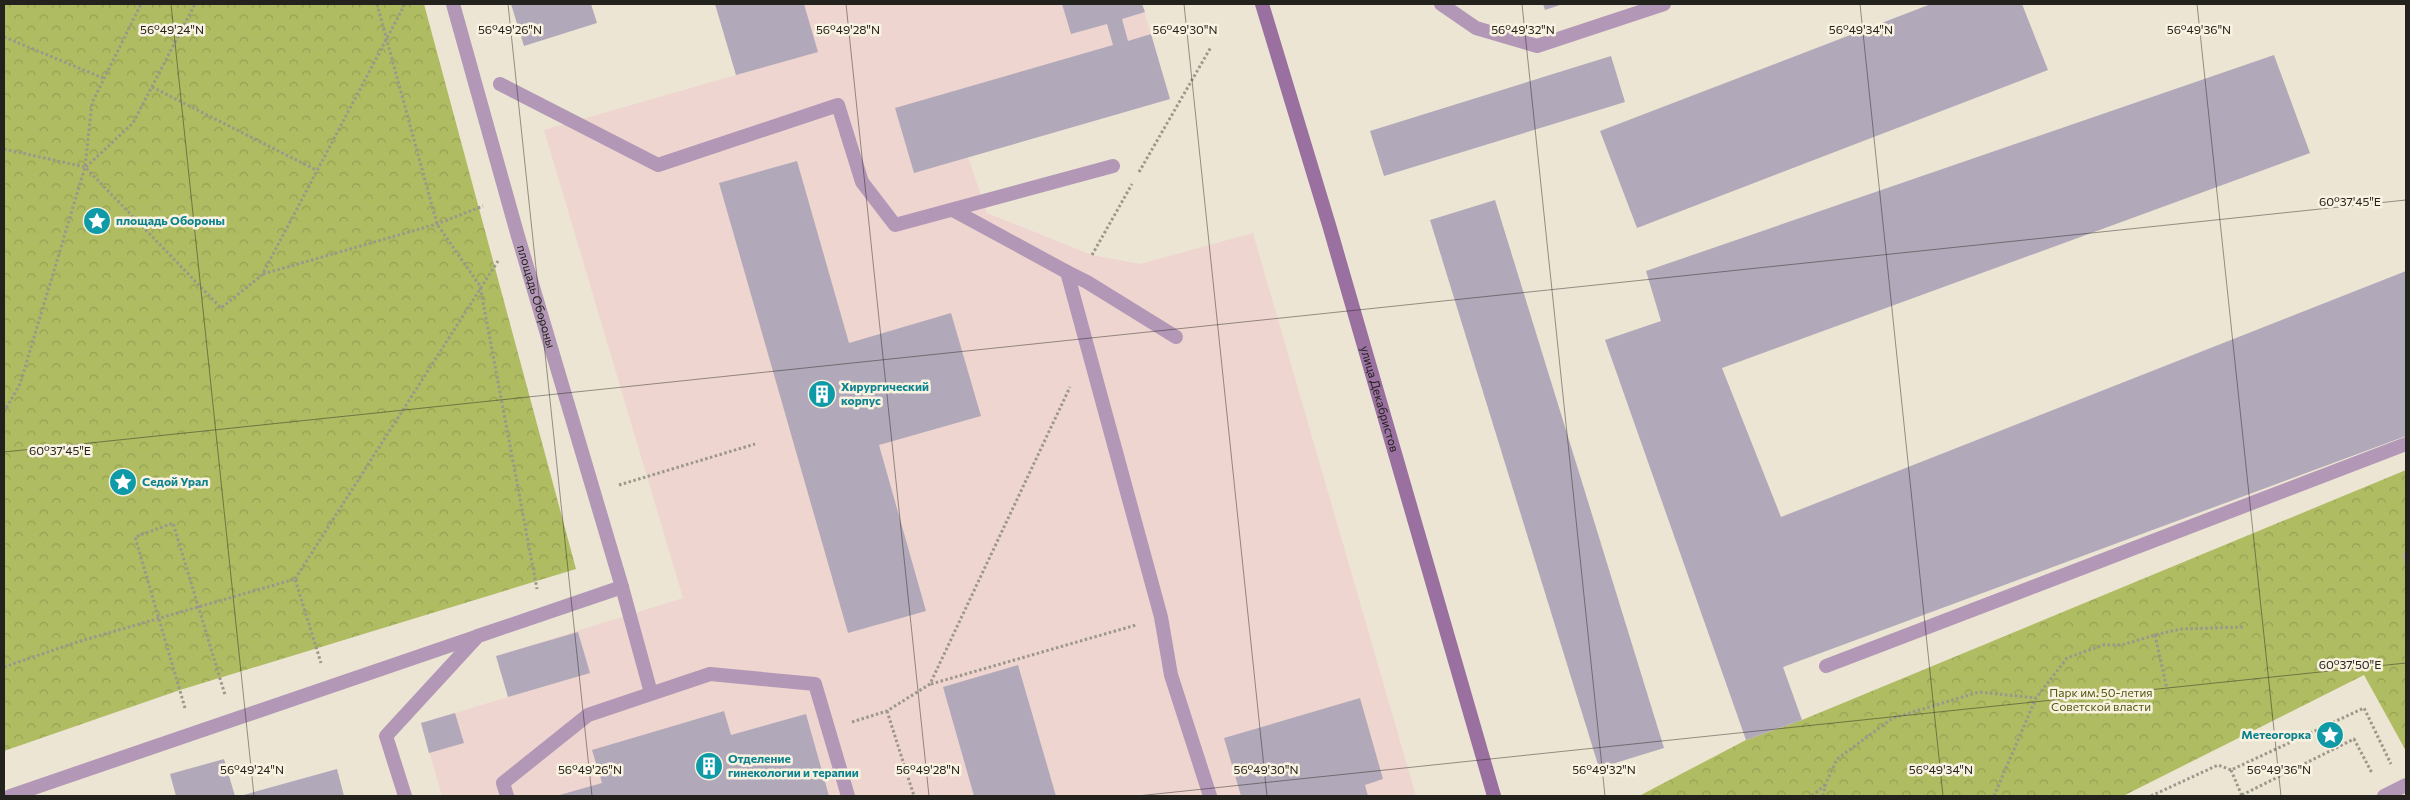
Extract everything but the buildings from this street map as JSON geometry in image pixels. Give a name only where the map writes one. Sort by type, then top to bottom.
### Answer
[{"type":"main road","name":"улица Декабристов","points":[[1262,4],[1329,226],[1494,796]]},
{"type":"street","name":"площадь Обороны","points":[[453,4],[517,234],[622,587],[651,693]]},
{"type":"street","points":[[1441,4],[1476,28],[1537,46],[1664,4]]},
{"type":"street","points":[[500,84],[658,165],[838,105],[862,182],[895,225],[1113,166]]},
{"type":"street","points":[[953,210],[1087,282],[1176,338]]},
{"type":"street","points":[[1068,272],[1161,618],[1171,676],[1210,796]]},
{"type":"street","points":[[1826,666],[2406,444]]},
{"type":"street","points":[[10,796],[622,587]]},
{"type":"street","points":[[405,796],[386,736],[478,636]]},
{"type":"street","points":[[507,796],[503,783],[588,715],[710,674],[815,684],[848,796]]},
{"type":"street","points":[[2384,796],[2405,785]]},
{"type":"path","points":[[4,412],[20,384],[86,167],[92,104],[141,4]]},
{"type":"path","points":[[86,167],[132,123],[195,4]]},
{"type":"path","points":[[377,4],[437,224],[480,286],[542,614]]},
{"type":"path","points":[[262,275],[405,4]]},
{"type":"path","points":[[4,37],[104,78]]},
{"type":"path","points":[[1087,282],[1092,255],[1211,47]]},
{"type":"path","points":[[152,86],[316,170]]},
{"type":"path","points":[[4,149],[86,167],[221,308],[262,275],[437,224],[507,197]]},
{"type":"path","points":[[4,667],[77,642],[295,579],[480,286],[517,234]]},
{"type":"path","points":[[930,684],[1088,350]]},
{"type":"path","points":[[618,486],[755,444]]},
{"type":"path","points":[[192,734],[135,537],[173,523],[232,720]]},
{"type":"path","points":[[295,579],[328,687]]},
{"type":"path","points":[[828,728],[888,711],[930,684],[1161,618]]},
{"type":"path","points":[[1994,796],[2036,698],[2068,658],[2102,645],[2122,646],[2181,629],[2243,627]]},
{"type":"path","points":[[2155,635],[2167,689]]},
{"type":"path","points":[[1823,796],[1826,783],[1837,759],[1893,718],[1979,692],[2036,698]]},
{"type":"path","points":[[2231,770],[2364,708],[2405,785]]},
{"type":"path","points":[[888,711],[914,796]]},
{"type":"path","points":[[2151,796],[2218,765],[2231,770],[2242,795],[2354,739],[2374,779]]},
{"type":"path","points":[[1812,796],[1826,783]]},
{"type":"shaded area","points":[[715,4],[1142,4],[1170,99],[968,157],[987,213],[1092,255],[1140,264],[1253,233],[1416,796],[442,796],[421,723],[508,697],[496,656],[683,598],[544,130],[736,75]]},
{"type":"green space","points":[[4,4],[424,4],[576,569],[180,690],[4,751]]},
{"type":"green space","name":"Парк им. 50-летия Советской власти","points":[[2406,470],[2406,751],[2364,675],[2123,796],[1639,796],[1746,740],[1802,720]]},
{"type":"place","name":"площадь Обороны","points":[[97,221]]},
{"type":"place","name":"Хирургический корпус","points":[[822,394]]},
{"type":"place","name":"Седой Урал","points":[[123,482]]},
{"type":"place","name":"Метеогорка","points":[[2330,735]]},
{"type":"place","name":"Отделение гинекологии и терапии","points":[[709,766]]}]
